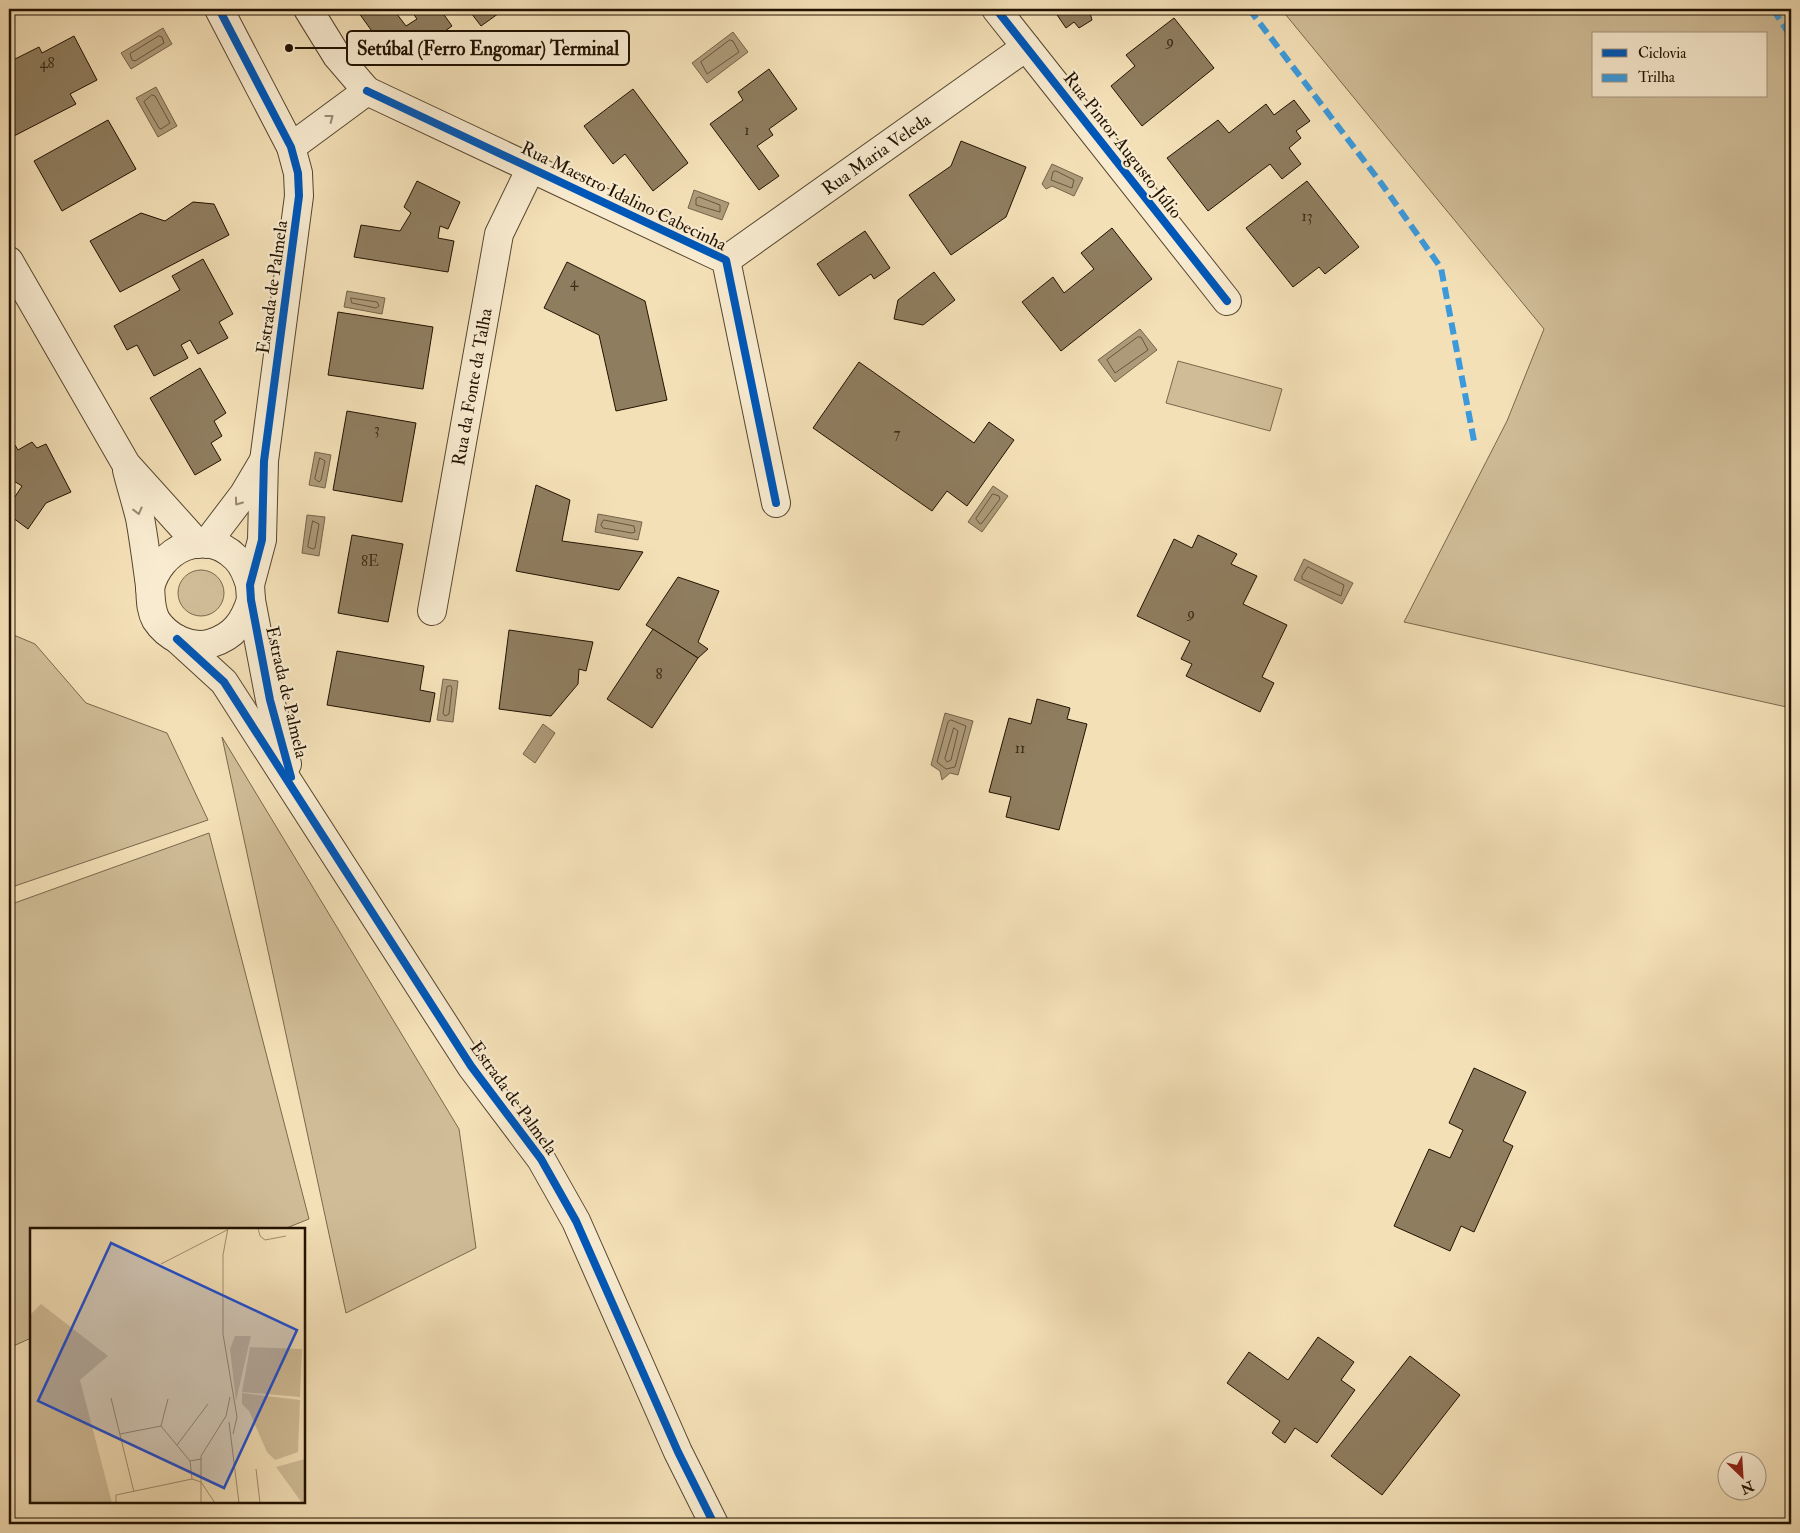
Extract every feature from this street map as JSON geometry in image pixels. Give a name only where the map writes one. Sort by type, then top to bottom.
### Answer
[{"type":"street","name":"Estrada de Palmela","points":[[220,9],[291,147],[298,174],[299,196],[264,461],[262,540],[251,592],[270,700],[294,789]]},
{"type":"street","points":[[291,147],[367,91],[337,56],[308,9]]},
{"type":"street","name":"Rua Pintor Augusto Júlio","points":[[996,9],[1227,301]]},
{"type":"street","name":"Rua Maria Veleda","points":[[726,260],[1026,47]]},
{"type":"street","name":"Rua Maestro Idalino Cabecinha","points":[[367,91],[726,260],[776,503]]},
{"type":"street","name":"Rua da Fonte da Talha","points":[[432,611],[500,234],[531,168]]},
{"type":"street","points":[[9,261],[126,464],[202,544]]},
{"type":"street","name":"Estrada de Palmela","points":[[202,544],[244,494],[264,461]]},
{"type":"street","points":[[126,464],[140,519],[150,588],[150,604],[155,618],[165,630],[177,640],[192,644],[209,644],[224,639],[237,629],[246,616],[251,592],[245,570],[235,557],[222,548],[202,544],[185,546],[161,562],[153,574],[150,588]]},
{"type":"street","name":"Estrada de Palmela","points":[[177,640],[224,682],[471,1066],[541,1159],[576,1221],[678,1452],[714,1524]]},
{"type":"shaded area","points":[[1281,9],[1791,9],[1791,708],[1404,622],[1507,421],[1544,329]]},
{"type":"shaded area","points":[[1178,361],[1282,389],[1270,431],[1166,403]]},
{"type":"shaded area","points":[[201,570],[214,574],[220,580],[224,593],[220,606],[214,612],[201,616],[188,612],[182,606],[178,593],[182,580],[188,574]]},
{"type":"shaded area","points":[[9,633],[35,644],[86,703],[167,733],[208,820],[9,888]]},
{"type":"shaded area","points":[[222,737],[459,1129],[476,1248],[346,1313]]},
{"type":"shaded area","points":[[209,833],[309,1219],[286,1228],[30,1228],[30,1338],[9,1348],[9,905]]},
{"type":"water","points":[[163,28],[172,44],[131,69],[121,53]]},
{"type":"water","points":[[733,32],[748,52],[707,83],[692,63]]},
{"type":"water","points":[[156,87],[177,126],[158,137],[136,98]]},
{"type":"water","points":[[1052,164],[1083,178],[1074,196],[1052,186],[1046,189],[1042,184]]},
{"type":"water","points":[[694,190],[729,203],[722,220],[688,208]]},
{"type":"water","points":[[347,291],[385,298],[382,314],[344,307]]},
{"type":"water","points":[[1140,329],[1157,350],[1115,382],[1098,360]]},
{"type":"water","points":[[315,452],[331,455],[325,488],[309,485]]},
{"type":"water","points":[[993,486],[1008,496],[982,532],[968,522]]},
{"type":"water","points":[[598,514],[642,522],[638,540],[595,532]]},
{"type":"water","points":[[307,515],[325,517],[319,556],[302,553]]},
{"type":"water","points":[[1304,559],[1353,583],[1342,604],[1294,580]]},
{"type":"water","points":[[443,679],[458,681],[453,722],[437,720]]},
{"type":"water","points":[[945,713],[973,721],[958,775],[950,773],[942,780],[940,771],[931,765]]},
{"type":"water","points":[[543,724],[555,733],[535,763],[523,754]]},
{"type":"building","points":[[356,9],[393,9],[406,26],[417,19],[410,9],[440,9],[452,26],[397,66]]},
{"type":"building","points":[[468,9],[500,9],[502,11],[481,26]]},
{"type":"building","points":[[1053,9],[1097,9],[1090,13],[1092,20],[1079,28],[1074,22],[1066,28]]},
{"type":"building","points":[[1174,18],[1214,68],[1142,126],[1111,86],[1135,66],[1126,55]]},
{"type":"building","points":[[74,36],[97,80],[70,94],[76,104],[14,136],[9,126],[9,62],[39,47],[42,53]]},
{"type":"building","points":[[769,69],[797,109],[769,129],[773,135],[757,146],[779,176],[759,190],[710,124],[743,100],[738,92]]},
{"type":"building","points":[[633,89],[688,163],[653,191],[625,154],[613,164],[584,126]]},
{"type":"building","points":[[1294,100],[1310,121],[1296,131],[1301,138],[1289,148],[1301,164],[1282,179],[1270,164],[1208,211],[1167,158],[1218,120],[1229,133],[1266,104],[1274,115]]},
{"type":"building","points":[[108,120],[136,169],[62,211],[34,161]]},
{"type":"building","points":[[961,141],[1026,167],[1006,217],[951,255],[909,195],[951,166]]},
{"type":"building","points":[[417,181],[460,202],[448,229],[440,226],[438,238],[454,241],[448,272],[354,257],[361,225],[400,231],[411,213],[404,207]]},
{"type":"building","points":[[1307,181],[1359,247],[1325,274],[1319,267],[1293,287],[1246,228]]},
{"type":"building","points":[[193,202],[214,204],[229,235],[120,292],[90,241],[141,213],[165,221]]},
{"type":"building","points":[[1112,228],[1152,279],[1061,351],[1022,302],[1053,277],[1064,293],[1094,269],[1081,253]]},
{"type":"building","points":[[865,231],[890,268],[874,279],[871,274],[839,296],[817,264]]},
{"type":"building","points":[[203,259],[233,314],[219,322],[228,338],[198,354],[190,340],[181,345],[188,358],[154,376],[137,345],[127,350],[114,326],[180,290],[172,276]]},
{"type":"building","points":[[567,262],[645,301],[667,400],[616,411],[599,335],[544,308]]},
{"type":"building","points":[[934,272],[955,300],[923,325],[894,319],[898,300]]},
{"type":"building","points":[[338,312],[433,327],[423,389],[328,375]]},
{"type":"building","points":[[859,362],[974,443],[989,422],[1014,440],[967,506],[947,491],[932,511],[813,428]]},
{"type":"building","points":[[200,368],[226,413],[214,421],[222,436],[211,443],[221,460],[195,475],[150,398]]},
{"type":"building","points":[[347,411],[416,423],[402,502],[333,490]]},
{"type":"building","points":[[32,442],[37,448],[46,444],[71,492],[46,503],[28,529],[9,515],[9,506],[22,486],[9,478],[9,449],[15,445],[18,450]]},
{"type":"building","points":[[536,485],[570,500],[562,541],[643,552],[619,590],[516,571]]},
{"type":"building","points":[[352,535],[403,544],[388,622],[338,613]]},
{"type":"building","points":[[1198,535],[1237,554],[1231,564],[1257,576],[1243,604],[1287,625],[1262,677],[1274,683],[1260,712],[1186,676],[1192,664],[1181,659],[1190,641],[1137,616],[1174,539],[1192,548]]},
{"type":"building","points":[[678,577],[719,591],[698,642],[708,649],[698,658],[646,625]]},
{"type":"building","points":[[653,629],[698,658],[652,728],[607,699]]},
{"type":"building","points":[[509,630],[593,642],[586,671],[579,669],[578,684],[551,716],[499,709]]},
{"type":"building","points":[[337,651],[424,666],[420,690],[435,693],[430,722],[327,705]]},
{"type":"building","points":[[1037,699],[1070,708],[1067,719],[1087,724],[1059,830],[1006,817],[1011,797],[989,792],[1009,718],[1031,724]]},
{"type":"building","points":[[1474,1068],[1526,1092],[1503,1141],[1513,1146],[1474,1232],[1461,1226],[1450,1251],[1394,1226],[1429,1149],[1450,1158],[1463,1130],[1449,1123]]},
{"type":"building","points":[[1318,1337],[1354,1362],[1341,1380],[1355,1390],[1317,1443],[1295,1428],[1285,1443],[1272,1433],[1280,1421],[1227,1383],[1249,1352],[1288,1380]]},
{"type":"building","points":[[1410,1356],[1460,1395],[1382,1495],[1331,1456]]},
{"type":"marked path","points":[[1249,9],[1381,183],[1441,268],[1474,441]]},
{"type":"marked path","points":[[1773,9],[1791,37]]},
{"type":"cycle path","points":[[219,9],[291,147],[298,173],[299,196],[264,461],[262,540],[250,585],[251,600],[270,700],[291,777]]},
{"type":"cycle path","points":[[996,9],[1227,301]]},
{"type":"cycle path","points":[[367,91],[726,260],[776,503]]},
{"type":"cycle path","points":[[177,639],[224,682],[471,1066],[541,1159],[576,1221],[678,1452],[714,1524]]},
{"type":"place","name":"Setúbal (Ferro Engomar) Terminal","points":[[289,48]]}]
